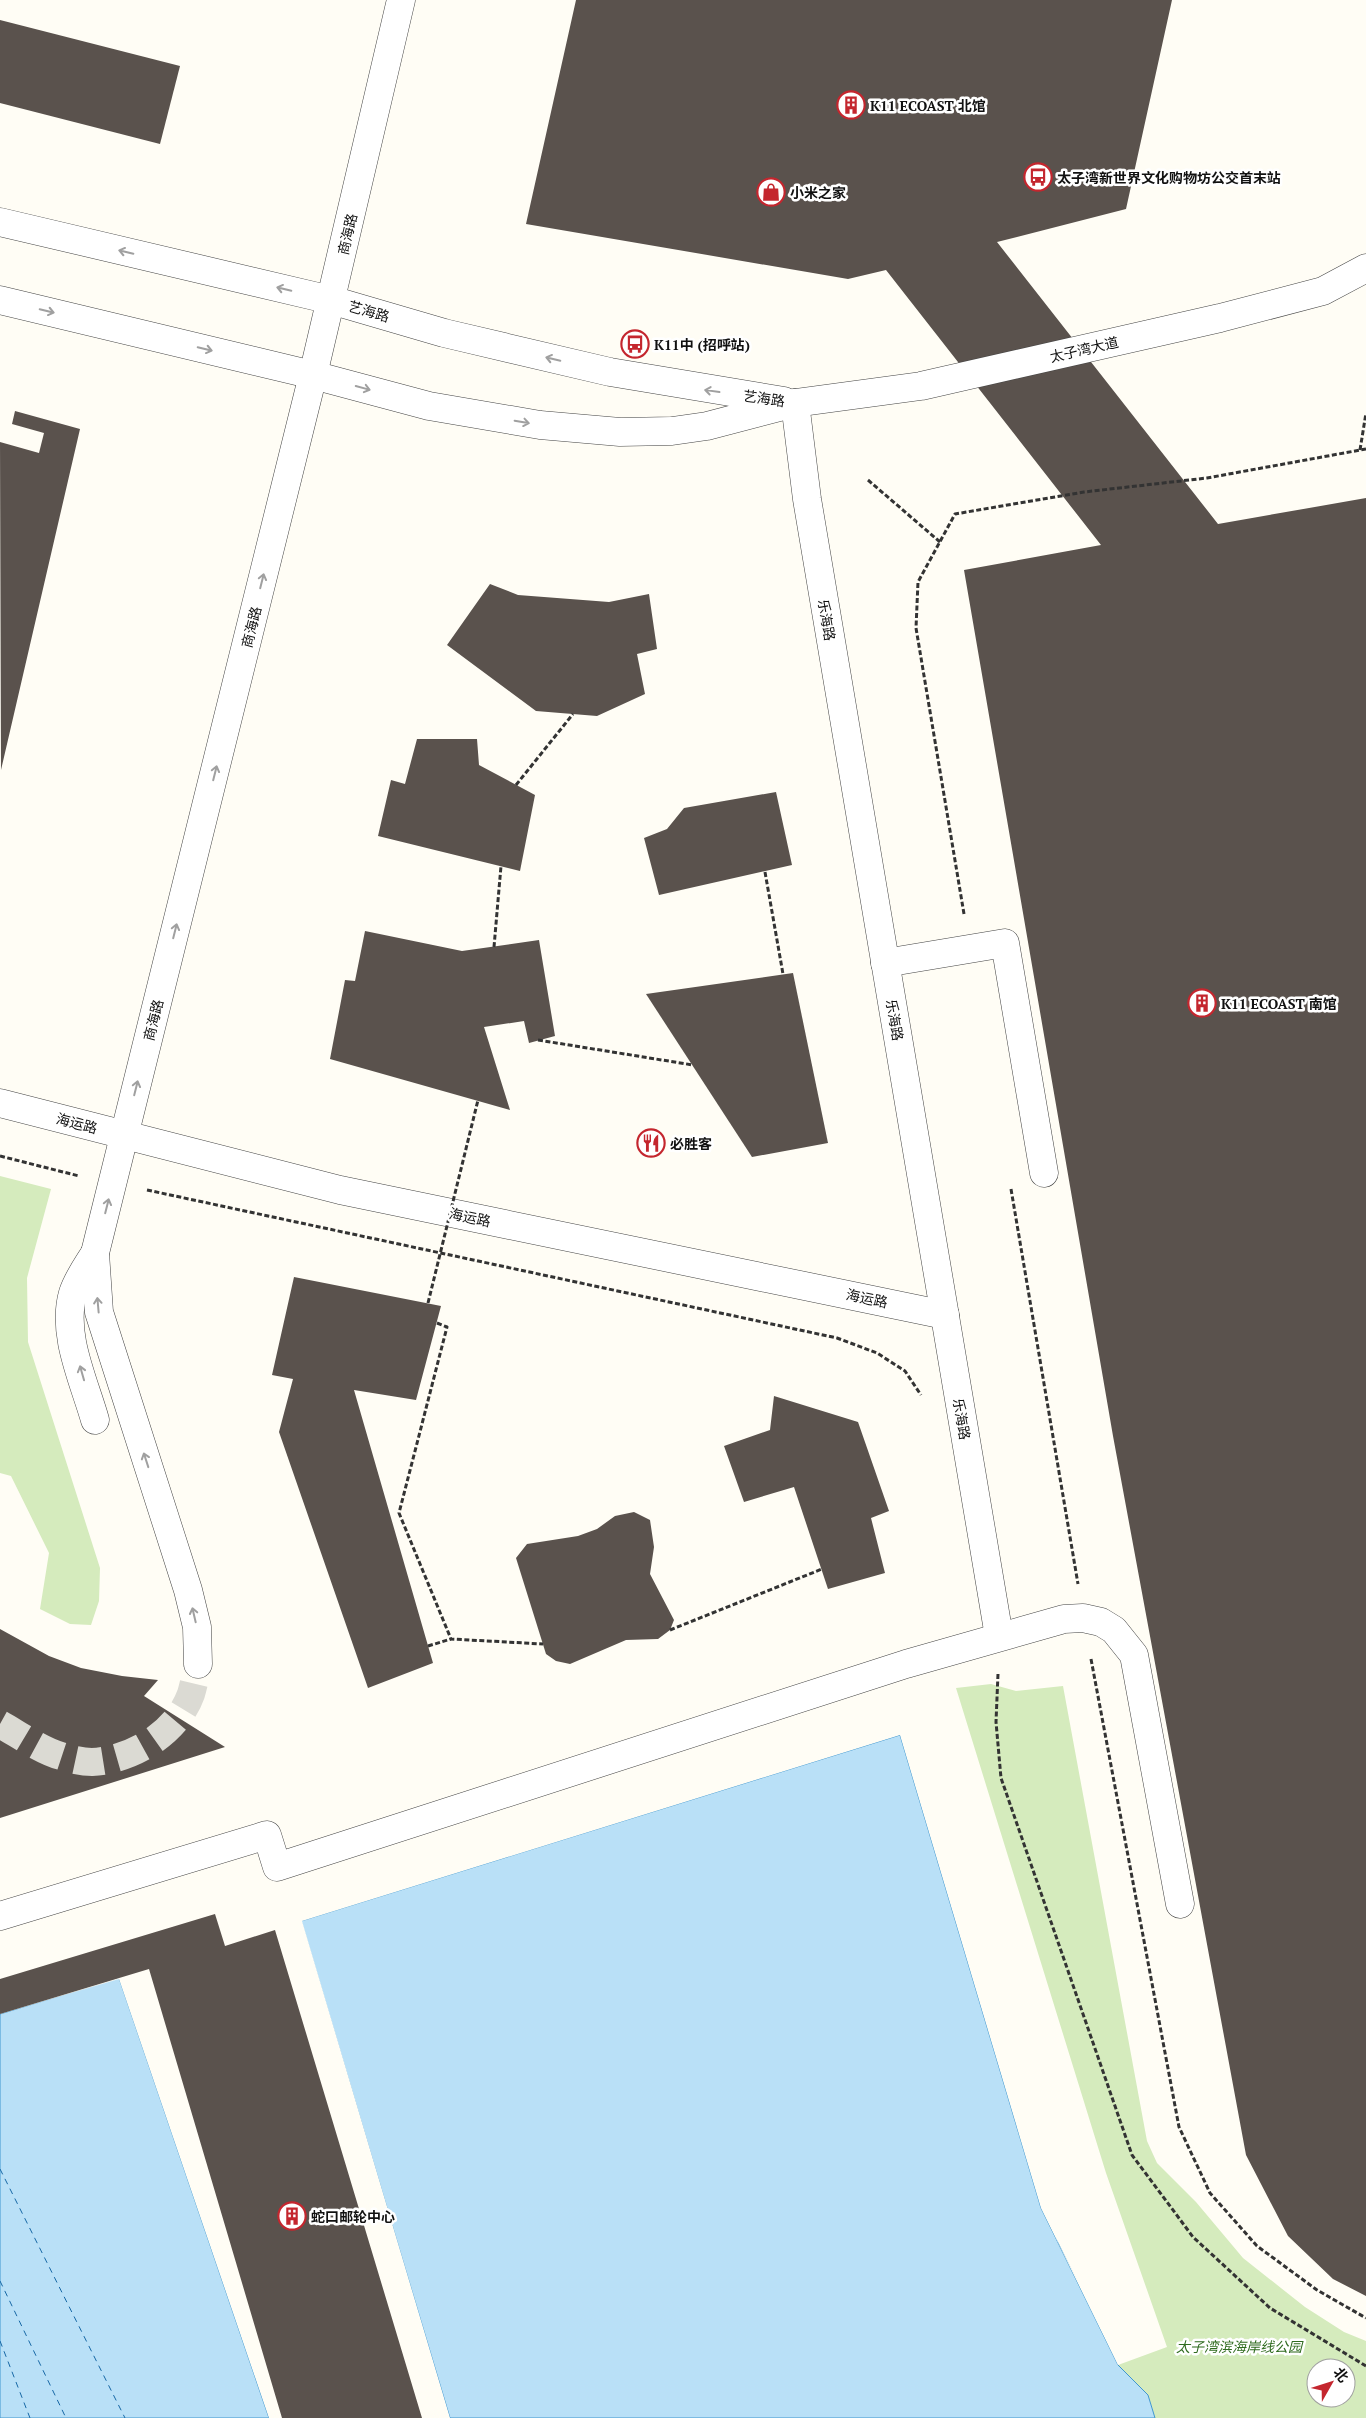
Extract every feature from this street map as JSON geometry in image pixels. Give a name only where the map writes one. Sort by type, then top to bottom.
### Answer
[{"type":"street","name":"商海路","points":[[95,1253],[313,375],[401,0]]},
{"type":"street","name":"艺海路","points":[[0,222],[331,300],[444,333],[610,372],[700,389],[795,403]]},
{"type":"street","name":"太子湾大道","points":[[795,403],[922,386],[1220,318],[1323,291],[1366,268]]},
{"type":"street","name":"艺海路","points":[[0,300],[313,375],[429,406],[540,425],[620,432],[672,431],[707,426],[795,403]]},
{"type":"street","name":"乐海路","points":[[795,403],[807,499],[999,1636]]},
{"type":"street","points":[[885,963],[1005,943],[1044,1173]]},
{"type":"street","name":"海运路","points":[[0,1103],[340,1190],[945,1315]]},
{"type":"street","points":[[95,1253],[80,1275],[73,1294],[70,1318],[71,1338],[95,1420]]},
{"type":"street","points":[[95,1253],[99,1312],[188,1590],[197,1627],[198,1664]]},
{"type":"street","points":[[0,1916],[267,1835],[277,1867],[887,1670],[999,1636],[1064,1619],[1084,1618],[1101,1622],[1114,1630],[1134,1655],[1180,1904]]},
{"type":"path","points":[[1360,450],[1366,413]]},
{"type":"path","points":[[970,949],[916,628],[918,582],[955,514],[1084,492],[1207,478],[1366,449]]},
{"type":"path","points":[[868,480],[940,542]]},
{"type":"path","points":[[516,785],[573,714]]},
{"type":"path","points":[[494,946],[501,866]]},
{"type":"path","points":[[765,872],[783,974]]},
{"type":"path","points":[[538,1040],[692,1065]]},
{"type":"path","points":[[428,1303],[478,1100]]},
{"type":"path","points":[[0,1156],[113,1183],[837,1338],[877,1353],[905,1371],[925,1400]]},
{"type":"path","points":[[1010,1185],[1078,1588]]},
{"type":"path","points":[[437,1323],[447,1327],[400,1513],[451,1638]]},
{"type":"path","points":[[670,1630],[822,1569]]},
{"type":"path","points":[[1084,1618],[1179,2127],[1210,2193],[1256,2246],[1317,2290],[1366,2318]]},
{"type":"path","points":[[999,1636],[996,1722],[1002,1778],[1132,2155],[1192,2237],[1270,2308],[1354,2361],[1366,2366]]},
{"type":"path","points":[[428,1646],[451,1638],[543,1644]]},
{"type":"green space","points":[[0,1176],[51,1189],[27,1278],[28,1342],[100,1568],[99,1601],[91,1625],[70,1624],[40,1609],[49,1553],[11,1476],[0,1473]]},
{"type":"green space","name":"太子湾滨海岸线公园","points":[[991,1684],[1016,1691],[1063,1686],[1147,2141],[1157,2163],[1196,2202],[1243,2258],[1305,2307],[1344,2332],[1366,2341],[1366,2418],[1155,2418],[1148,2395],[1118,2365],[1167,2347],[1106,2173],[956,1688]]},
{"type":"water","points":[[900,1735],[1041,2208],[1118,2365],[1148,2395],[1155,2418],[450,2418],[301,1921]]},
{"type":"water","points":[[119,1978],[269,2418],[0,2418],[0,2014]]},
{"type":"pier","points":[[900,1732],[903,1734],[1044,2207],[1059,2244],[1120,2364],[1118,2365],[1041,2208],[900,1735],[302,1921],[450,2418],[448,2418],[299,1920]]},
{"type":"pier","points":[[121,1977],[271,2418],[269,2418],[119,1979],[0,2014],[0,2012]]},
{"type":"building","name":"K11 ECOAST 南馆","points":[[576,0],[1172,0],[1126,209],[997,242],[1218,524],[1366,498],[1366,2296],[1333,2279],[1288,2236],[1246,2155],[1113,1436],[964,570],[1101,545],[886,270],[848,279],[526,224]]},
{"type":"building","points":[[0,20],[180,66],[160,144],[0,103]]},
{"type":"building","points":[[15,411],[80,429],[1,770],[0,442],[39,453],[44,433],[12,424]]},
{"type":"building","points":[[490,584],[518,595],[609,602],[649,594],[657,649],[637,654],[645,694],[597,716],[536,711],[447,645]]},
{"type":"building","points":[[417,739],[477,739],[479,765],[535,795],[520,871],[378,836],[391,780],[405,784]]},
{"type":"building","points":[[776,792],[792,865],[659,895],[644,838],[667,829],[684,808]]},
{"type":"building","points":[[365,931],[462,951],[539,940],[555,1036],[529,1043],[524,1021],[484,1027],[510,1110],[330,1059],[345,980],[355,981]]},
{"type":"building","points":[[793,973],[828,1143],[752,1157],[646,994]]},
{"type":"building","points":[[294,1277],[441,1306],[416,1400],[354,1390],[433,1663],[368,1688],[279,1432],[293,1379],[272,1375]]},
{"type":"building","points":[[774,1396],[858,1422],[889,1511],[871,1518],[885,1573],[828,1589],[794,1487],[744,1502],[724,1446],[770,1430]]},
{"type":"building","points":[[634,1512],[650,1520],[654,1547],[650,1574],[674,1620],[670,1630],[658,1639],[626,1640],[570,1664],[556,1661],[546,1654],[516,1558],[527,1544],[578,1536],[597,1529],[615,1516]]},
{"type":"building","points":[[0,1629],[49,1656],[81,1668],[122,1676],[158,1680],[144,1696],[225,1747],[0,1818]]},
{"type":"building","name":"蛇口邮轮中心","points":[[215,1914],[225,1946],[275,1930],[422,2418],[282,2418],[149,1969],[0,2014],[0,1979]]},
{"type":"ferry route","points":[[0,2169],[125,2418]]},
{"type":"ferry route","points":[[0,2281],[66,2418]]},
{"type":"ferry route","points":[[0,2341],[30,2418]]},
{"type":"tunnel","points":[[0,1724],[30,1742],[54,1754],[68,1758],[92,1762],[122,1756],[151,1742],[175,1721],[191,1694],[198,1664]]},
{"type":"place","name":"K11 ECOAST 北馆","points":[[851,105]]},
{"type":"place","name":"太子湾新世界文化购物坊公交首末站","points":[[1038,177]]},
{"type":"place","name":"小米之家","points":[[771,192]]},
{"type":"place","name":"K11中 (招呼站)","points":[[635,344]]},
{"type":"place","name":"K11 ECOAST 南馆","points":[[1202,1003]]},
{"type":"place","name":"必胜客","points":[[651,1143]]},
{"type":"place","name":"蛇口邮轮中心","points":[[292,2216]]}]
